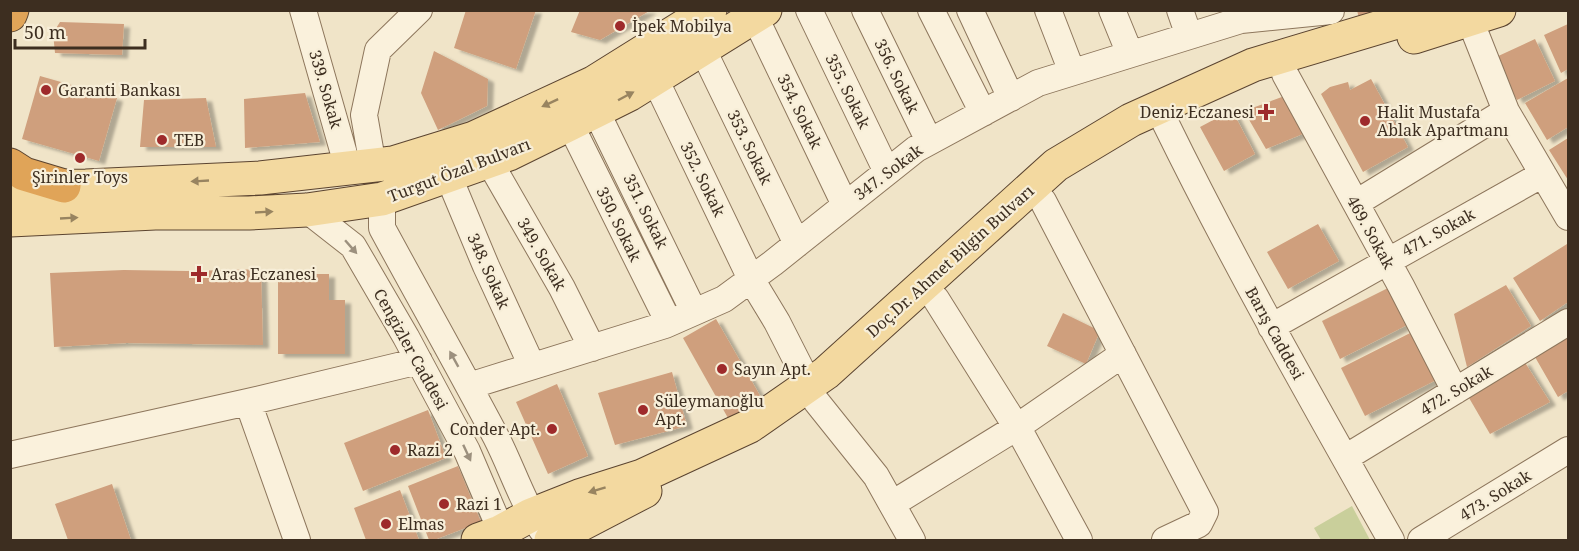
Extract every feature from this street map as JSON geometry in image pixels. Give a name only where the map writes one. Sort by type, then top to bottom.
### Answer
[{"type":"highway","points":[[10,15],[12,10]]},
{"type":"highway","points":[[10,165],[24,174],[64,186]]},
{"type":"main road","name":"Turgut Özal Bulvarı","points":[[10,187],[260,178],[393,162],[474,138],[593,83],[710,10]]},
{"type":"main road","name":"Doç.Dr. Ahmet Bilgin Bulvarı","points":[[494,538],[544,532],[798,414],[826,373],[1056,165],[1131,120],[1253,65],[1333,21],[1437,10]]},
{"type":"main road","name":"Turgut Özal Bulvarı","points":[[10,220],[154,213],[249,213],[307,210],[382,199],[509,154],[583,118],[655,79],[760,14]]},
{"type":"main road","name":"Doç.Dr. Ahmet Bilgin Bulvarı","points":[[812,393],[854,372],[1065,181],[1131,136],[1253,84],[1484,15]]},
{"type":"street","name":"339. Sokak","points":[[303,10],[361,167]]},
{"type":"street","points":[[361,167],[364,114],[378,50],[419,10]]},
{"type":"street","name":"355. Sokak","points":[[809,10],[887,172]]},
{"type":"street","name":"356. Sokak","points":[[865,10],[929,141]]},
{"type":"street","points":[[931,10],[983,113]]},
{"type":"street","points":[[970,10],[1011,98]]},
{"type":"street","points":[[1048,10],[1072,72]]},
{"type":"street","points":[[1112,10],[1130,54]]},
{"type":"street","points":[[1180,10],[1189,36]]},
{"type":"street","name":"354. Sokak","points":[[760,14],[845,205]]},
{"type":"street","name":"347. Sokak","points":[[469,386],[669,323],[724,299],[916,149],[1038,83],[1189,36],[1239,15],[1333,21]]},
{"type":"street","points":[[1484,15],[1506,111],[1569,217]]},
{"type":"street","name":"353. Sokak","points":[[703,50],[797,244]]},
{"type":"street","name":"469. Sokak","points":[[1285,74],[1387,260],[1455,391]]},
{"type":"street","name":"352. Sokak","points":[[655,79],[751,279],[777,322],[812,393],[876,476],[912,540]]},
{"type":"street","points":[[1356,203],[1506,111]]},
{"type":"street","name":"351. Sokak","points":[[583,118],[694,312]]},
{"type":"street","name":"350. Sokak","points":[[583,118],[669,323]]},
{"type":"street","name":"Barış Caddesi","points":[[1165,122],[1200,195],[1271,327],[1391,540]]},
{"type":"street","name":"349. Sokak","points":[[489,161],[562,288],[591,348]]},
{"type":"street","name":"471. Sokak","points":[[1271,327],[1543,174]]},
{"type":"street","name":"348. Sokak","points":[[448,175],[486,266],[532,366]]},
{"type":"street","name":"Cengizler Caddesi","points":[[382,199],[382,228],[469,386],[544,532]]},
{"type":"street","points":[[1043,201],[1205,512],[1199,524],[1165,540]]},
{"type":"street","name":"Cengizler Caddesi","points":[[307,210],[353,246],[406,337],[467,451],[494,538]]},
{"type":"street","points":[[936,299],[1017,427],[1079,540]]},
{"type":"street","name":"472. Sokak","points":[[1345,458],[1569,322]]},
{"type":"street","points":[[892,504],[1017,427],[1123,354]]},
{"type":"street","points":[[10,455],[419,362]]},
{"type":"street","points":[[248,402],[297,540]]},
{"type":"street","name":"473. Sokak","points":[[1421,540],[1569,450]]},
{"type":"green space","points":[[1352,506],[1370,540],[1321,540],[1314,528]]},
{"type":"building","points":[[466,10],[536,10],[516,69],[454,48]]},
{"type":"building","points":[[580,10],[651,10],[600,40],[571,32]]},
{"type":"building","points":[[1357,10],[1385,10],[1359,19]]},
{"type":"building","points":[[60,22],[124,24],[122,55],[55,53],[53,33]]},
{"type":"building","points":[[1568,24],[1568,69],[1561,73],[1544,35]]},
{"type":"building","points":[[1535,39],[1555,81],[1517,100],[1494,58]]},
{"type":"building","points":[[434,51],[488,79],[487,106],[438,130],[421,93]]},
{"type":"building","points":[[40,76],[117,98],[99,161],[22,139]]},
{"type":"building","points":[[1568,78],[1568,127],[1547,140],[1525,103]]},
{"type":"building","name":"Halit Mustafa Ablak Apartmanı","points":[[1371,79],[1408,147],[1363,172],[1321,94],[1330,87],[1348,82],[1350,90]]},
{"type":"building","points":[[305,93],[320,142],[245,148],[244,99]]},
{"type":"building","points":[[1290,94],[1310,131],[1266,149],[1244,111]]},
{"type":"building","points":[[206,98],[216,147],[140,147],[144,100]]},
{"type":"building","points":[[1232,110],[1255,154],[1224,171],[1200,127]]},
{"type":"building","points":[[1568,138],[1568,180],[1549,150]]},
{"type":"building","points":[[1318,224],[1339,261],[1288,289],[1267,252]]},
{"type":"building","points":[[1567,244],[1568,302],[1540,321],[1513,278]]},
{"type":"building","points":[[261,269],[263,345],[127,343],[54,347],[50,273]]},
{"type":"building","points":[[278,274],[329,274],[329,300],[345,300],[345,354],[278,354]]},
{"type":"building","points":[[1396,284],[1415,321],[1340,359],[1322,321]]},
{"type":"building","points":[[1506,285],[1531,326],[1467,367],[1454,314]]},
{"type":"building","points":[[1063,313],[1100,331],[1086,364],[1047,346]]},
{"type":"building","name":"Sayın Apt.","points":[[716,319],[762,399],[728,418],[683,338]]},
{"type":"building","points":[[1420,328],[1444,376],[1365,416],[1341,368]]},
{"type":"building","points":[[1568,337],[1568,391],[1558,397],[1535,357]]},
{"type":"building","points":[[1524,361],[1550,402],[1490,434],[1465,391]]},
{"type":"building","name":"Süleymanoğlu Apt.","points":[[672,372],[687,426],[615,445],[598,393]]},
{"type":"building","name":"Conder Apt.","points":[[557,384],[588,456],[548,474],[516,402]]},
{"type":"building","name":"Razi 2","points":[[428,410],[446,458],[363,491],[344,443]]},
{"type":"building","name":"Razi 1","points":[[458,466],[481,522],[429,540],[408,486]]},
{"type":"building","points":[[112,484],[131,540],[68,540],[55,504]]},
{"type":"building","name":"Elmas","points":[[400,490],[419,540],[366,540],[354,508]]},
{"type":"place","name":"İpek Mobilya","points":[[620,26]]},
{"type":"place","name":"Garanti Bankası","points":[[46,90]]},
{"type":"place","name":"Deniz Eczanesi","points":[[1266,112]]},
{"type":"place","name":"Halit Mustafa Ablak Apartmanı","points":[[1365,121]]},
{"type":"place","name":"TEB","points":[[162,140]]},
{"type":"place","name":"Şirinler Toys","points":[[80,158]]},
{"type":"place","name":"Aras Eczanesi","points":[[199,274]]},
{"type":"place","name":"Sayın Apt.","points":[[722,369]]},
{"type":"place","name":"Süleymanoğlu Apt.","points":[[643,410]]},
{"type":"place","name":"Conder Apt.","points":[[552,429]]},
{"type":"place","name":"Razi 2","points":[[395,450]]},
{"type":"place","name":"Razi 1","points":[[444,504]]},
{"type":"place","name":"Elmas","points":[[386,524]]}]
